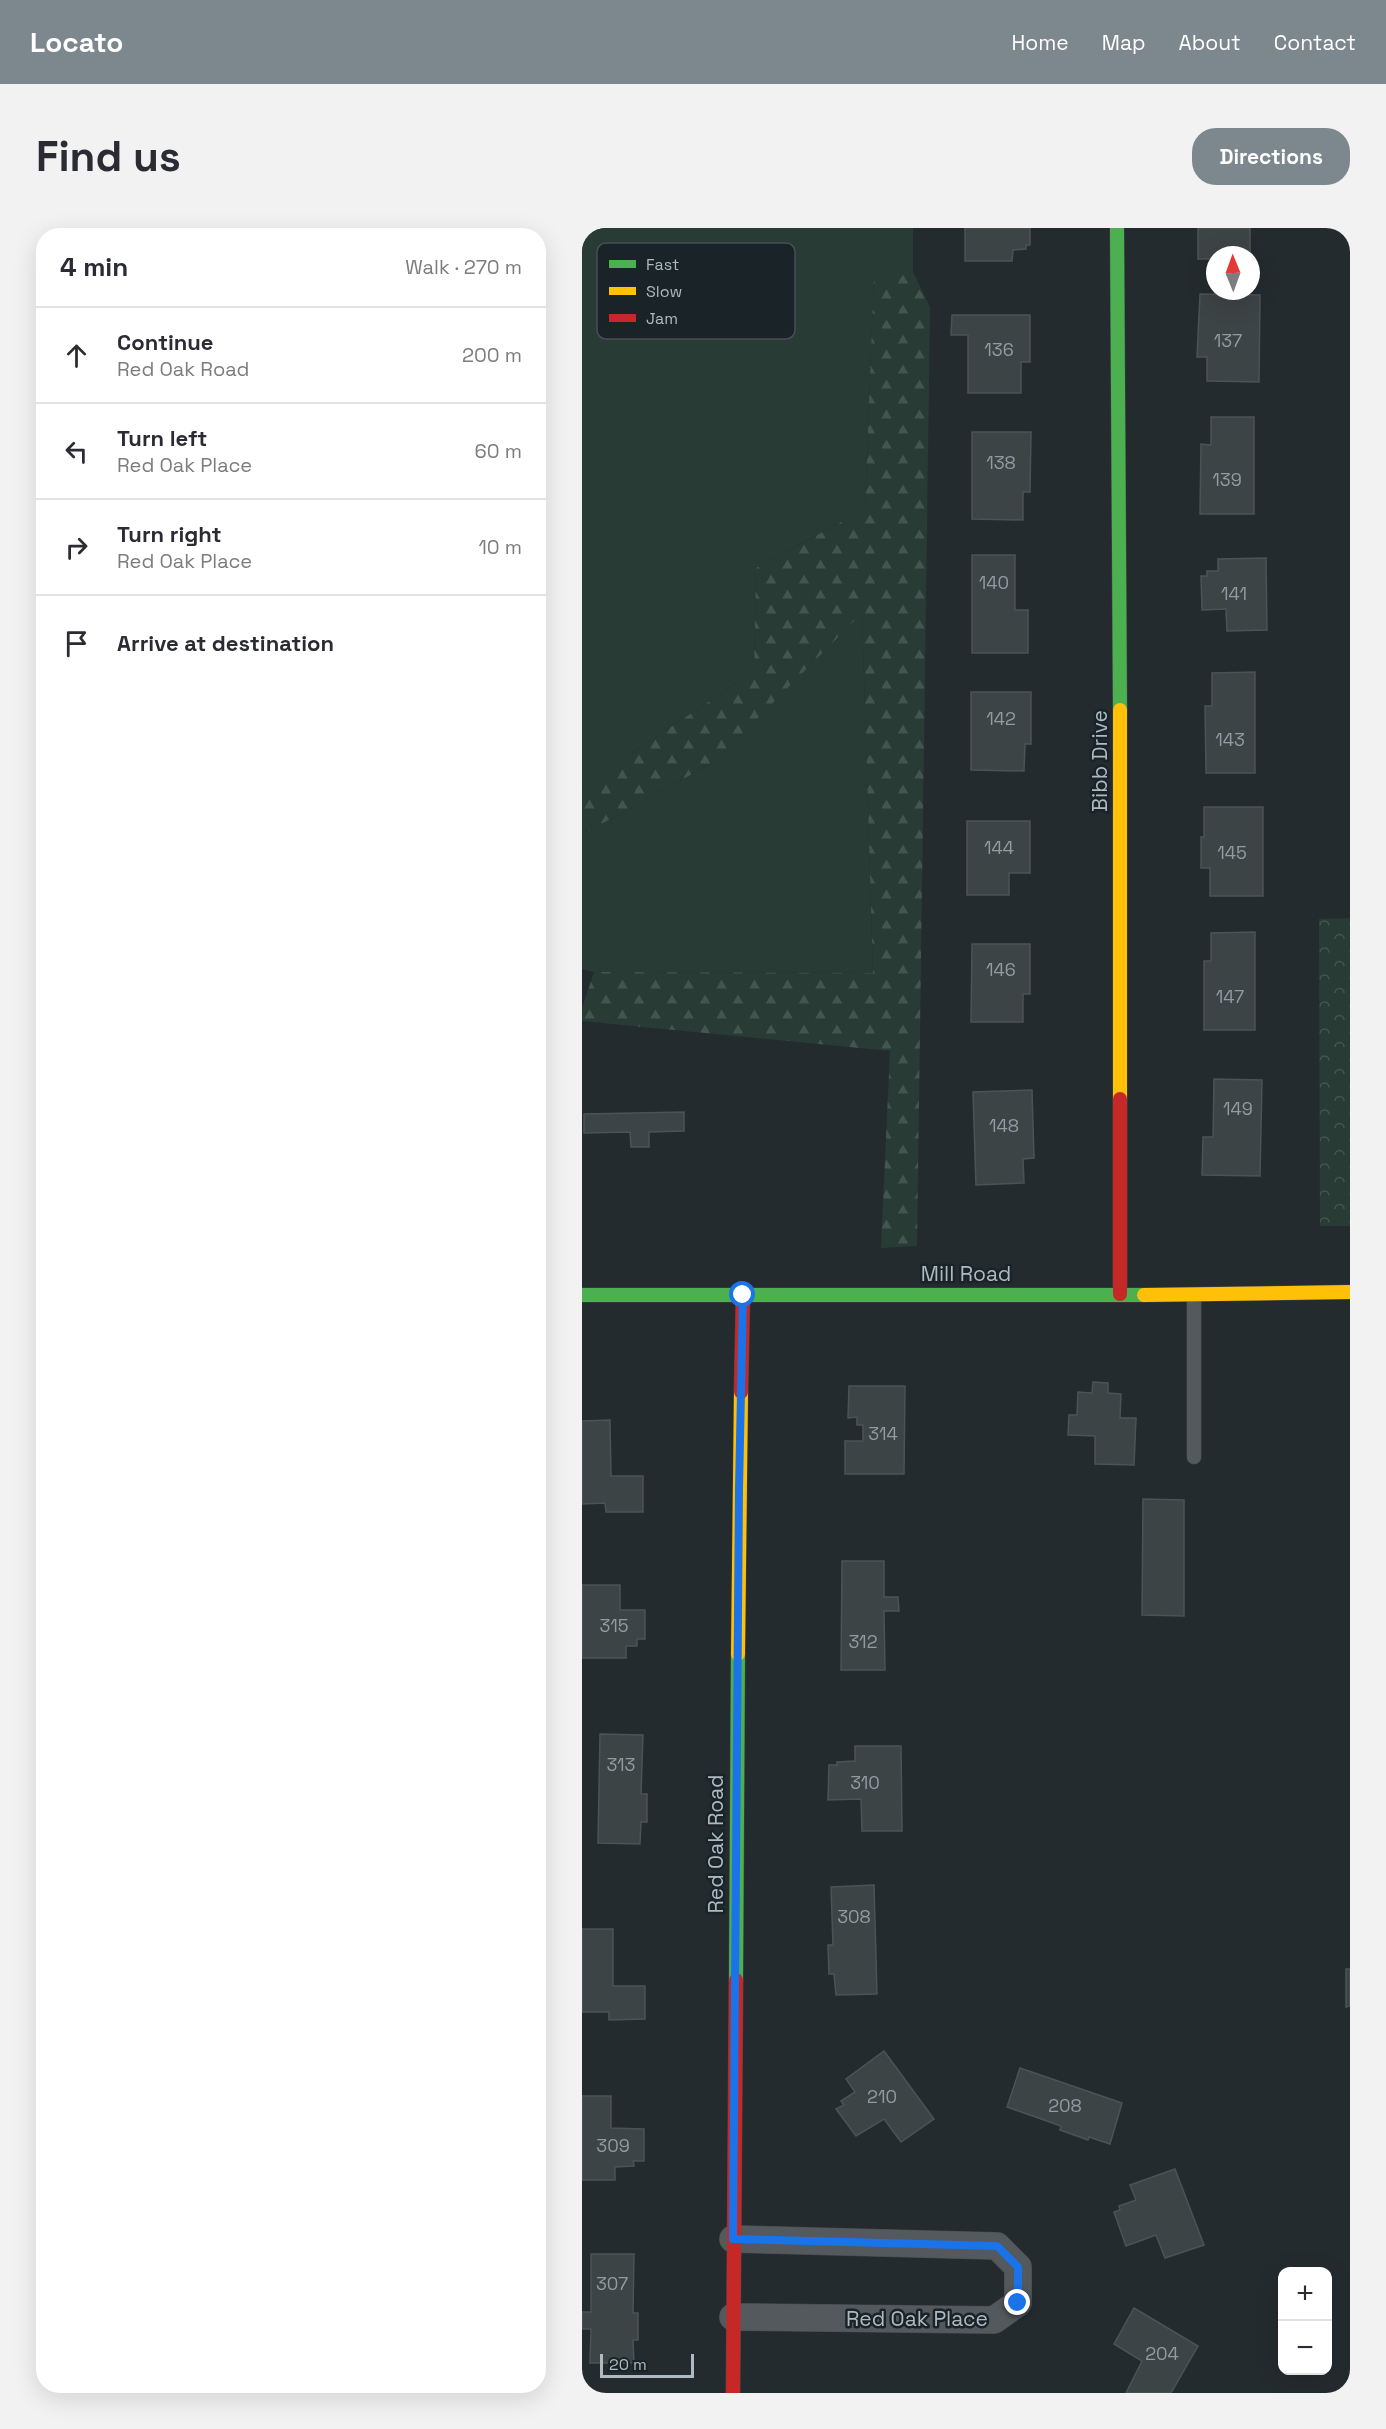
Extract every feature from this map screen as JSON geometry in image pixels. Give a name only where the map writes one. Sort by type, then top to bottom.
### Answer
[{"type":"street","name":"Bibb Drive","points":[[1117,228],[1120,467],[1120,1294]]},
{"type":"street","name":"Mill Road","points":[[582,1295],[1350,1292]]},
{"type":"street","name":"Red Oak Road","points":[[733,2393],[739,1489],[743,1295]]},
{"type":"street","name":"Red Oak Place","points":[[733,2239],[997,2246],[1018,2267],[1018,2303],[994,2320],[733,2317]]},
{"type":"lane","points":[[1194,1294],[1194,1457]]},
{"type":"green space","points":[[582,228],[913,228],[913,272],[874,273],[865,509],[756,568],[754,671],[582,787]]},
{"type":"green space","points":[[874,272],[913,272],[930,307],[917,1246],[881,1248],[890,1051],[582,1021],[582,1008],[594,972],[873,973],[862,613],[714,762],[587,832],[582,830],[582,787],[754,671],[756,568],[865,509]]},
{"type":"green space","points":[[862,612],[873,973],[594,972],[582,969],[582,830],[587,832],[714,762]]},
{"type":"green space","points":[[1350,918],[1350,1226],[1320,1226],[1319,919]]},
{"type":"building","points":[[965,228],[1030,228],[1030,245],[1026,245],[1026,249],[1013,250],[1012,261],[965,261]]},
{"type":"building","points":[[1198,228],[1250,228],[1250,246],[1206,246],[1206,259],[1198,259]]},
{"type":"building","points":[[1200,294],[1206,294],[1206,300],[1260,300],[1259,382],[1207,381],[1207,357],[1197,357]]},
{"type":"building","points":[[952,315],[1030,315],[1030,362],[1021,362],[1021,393],[968,393],[968,335],[951,335]]},
{"type":"building","points":[[1211,417],[1254,417],[1254,514],[1200,514],[1201,444],[1211,445]]},
{"type":"building","points":[[972,432],[1031,432],[1030,492],[1023,492],[1023,520],[972,519]]},
{"type":"building","points":[[972,555],[1015,555],[1015,610],[1028,610],[1028,653],[972,653]]},
{"type":"building","points":[[1266,558],[1267,630],[1227,631],[1226,609],[1202,610],[1201,576],[1207,576],[1207,571],[1218,571],[1218,559]]},
{"type":"building","points":[[1255,672],[1255,773],[1206,773],[1205,706],[1212,706],[1212,673]]},
{"type":"building","points":[[971,692],[1031,692],[1031,744],[1025,744],[1024,771],[971,770]]},
{"type":"building","points":[[1204,807],[1263,807],[1263,896],[1210,896],[1210,868],[1201,868]]},
{"type":"building","points":[[967,821],[1030,821],[1030,873],[1009,873],[1009,895],[967,895]]},
{"type":"building","points":[[1255,932],[1255,1030],[1204,1030],[1204,961],[1211,961],[1211,933]]},
{"type":"building","points":[[972,944],[1030,944],[1030,994],[1023,994],[1023,1022],[971,1022]]},
{"type":"building","points":[[1214,1079],[1262,1080],[1260,1176],[1202,1175],[1203,1137],[1213,1137]]},
{"type":"building","points":[[1032,1090],[1034,1158],[1023,1159],[1024,1183],[976,1185],[973,1092]]},
{"type":"building","points":[[684,1112],[684,1131],[649,1132],[649,1147],[631,1147],[630,1132],[584,1133],[584,1114]]},
{"type":"building","points":[[1093,1382],[1108,1383],[1108,1393],[1121,1394],[1120,1418],[1136,1418],[1134,1465],[1095,1464],[1095,1436],[1068,1435],[1069,1415],[1077,1415],[1078,1392],[1092,1393]]},
{"type":"building","points":[[849,1386],[905,1386],[904,1474],[845,1474],[845,1441],[863,1441],[863,1425],[857,1425],[857,1417],[848,1418]]},
{"type":"building","points":[[610,1420],[611,1476],[643,1476],[643,1512],[606,1512],[605,1503],[582,1504],[582,1421]]},
{"type":"building","points":[[1143,1499],[1184,1500],[1184,1616],[1142,1615]]},
{"type":"building","points":[[842,1561],[884,1561],[884,1597],[898,1597],[899,1611],[884,1611],[885,1670],[841,1670]]},
{"type":"building","points":[[582,1585],[620,1585],[620,1610],[645,1610],[645,1639],[637,1639],[637,1646],[626,1646],[626,1658],[582,1658]]},
{"type":"building","points":[[600,1734],[643,1735],[641,1794],[647,1794],[647,1822],[641,1822],[640,1844],[598,1843]]},
{"type":"building","points":[[855,1746],[901,1746],[902,1831],[862,1831],[861,1799],[828,1800],[829,1765],[855,1761]]},
{"type":"building","points":[[874,1885],[877,1994],[836,1995],[834,1974],[829,1974],[828,1945],[833,1945],[831,1887]]},
{"type":"building","points":[[582,1929],[613,1929],[613,1986],[645,1986],[645,2019],[609,2020],[609,2012],[582,2012]]},
{"type":"building","points":[[1346,1969],[1350,1969],[1350,2006],[1346,2007]]},
{"type":"building","points":[[884,2051],[934,2119],[901,2142],[884,2119],[856,2136],[836,2109],[844,2105],[841,2101],[855,2092],[846,2079]]},
{"type":"building","points":[[1020,2068],[1122,2103],[1110,2144],[1089,2137],[1088,2140],[1060,2130],[1061,2126],[1007,2107]]},
{"type":"building","points":[[582,2096],[611,2096],[611,2128],[644,2129],[644,2161],[633,2161],[634,2166],[615,2167],[615,2180],[582,2180]]},
{"type":"building","points":[[1175,2169],[1204,2245],[1165,2258],[1156,2235],[1126,2246],[1114,2212],[1120,2210],[1119,2206],[1136,2200],[1130,2185]]},
{"type":"building","points":[[591,2254],[634,2254],[633,2313],[638,2313],[638,2340],[633,2340],[634,2363],[590,2363],[591,2329],[582,2329],[582,2312],[591,2312]]},
{"type":"building","points":[[1134,2308],[1198,2346],[1171,2393],[1126,2393],[1142,2361],[1114,2344]]},
{"type":"traffic: fast","points":[[1117,228],[1120,710]]},
{"type":"traffic: fast","points":[[582,1295],[1144,1295]]},
{"type":"traffic: fast","points":[[736,1980],[738,1654]]},
{"type":"traffic: slow","points":[[1120,710],[1120,1099]]},
{"type":"traffic: slow","points":[[1144,1295],[1350,1292]]},
{"type":"traffic: slow","points":[[738,1654],[741,1392]]},
{"type":"traffic: jam","points":[[1120,1099],[1120,1294]]},
{"type":"traffic: jam","points":[[741,1392],[743,1295]]},
{"type":"traffic: jam","points":[[733,2393],[736,1980]]},
{"type":"route","points":[[743,1295],[739,1489],[733,2239],[997,2246],[1018,2267],[1018,2303]]}]
